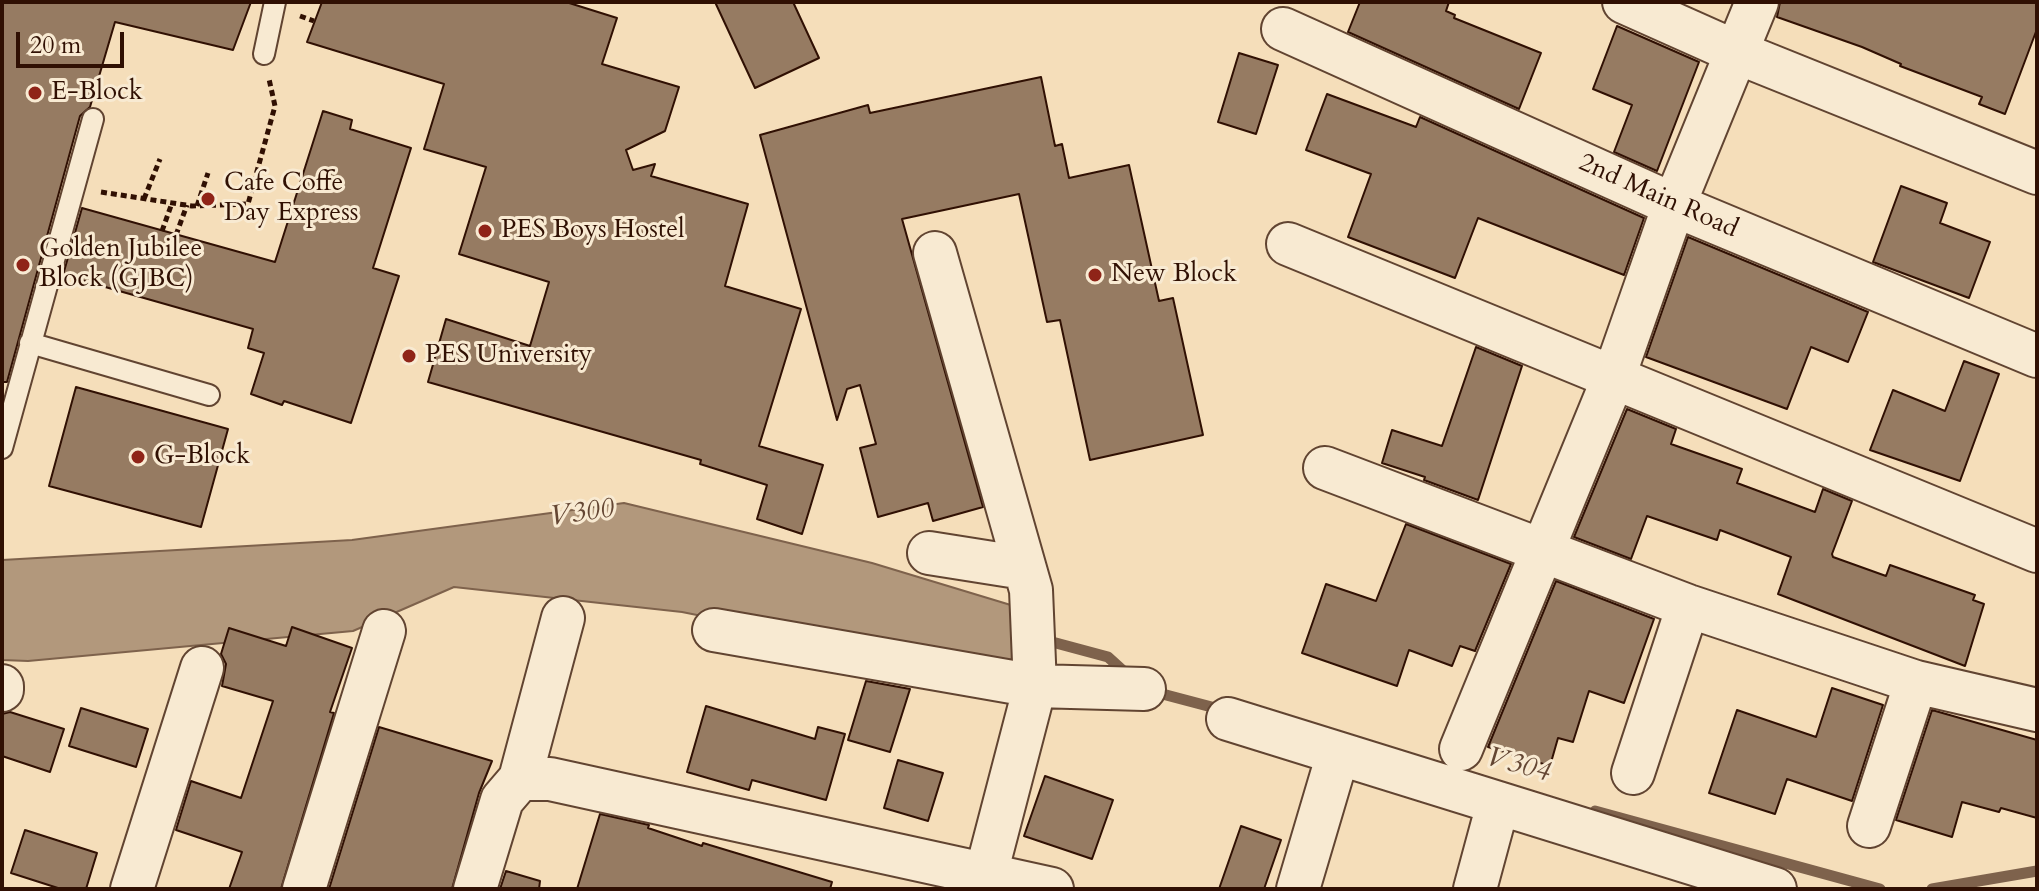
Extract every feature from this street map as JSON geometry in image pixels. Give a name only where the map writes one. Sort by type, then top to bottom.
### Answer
[{"type":"street","points":[[1624,2],[1736,52],[2037,173]]},
{"type":"street","points":[[1461,749],[1613,379],[1674,205],[1757,2]]},
{"type":"street","name":"2nd Main Road","points":[[1283,29],[1674,205],[2037,356]]},
{"type":"street","points":[[1288,244],[2037,551]]},
{"type":"street","points":[[935,253],[1027,579],[1035,686],[983,882]]},
{"type":"street","points":[[1325,468],[1688,606],[1916,682],[2037,710]]},
{"type":"street","points":[[929,553],[1027,579]]},
{"type":"street","points":[[1633,773],[1688,606]]},
{"type":"street","points":[[475,889],[502,800],[520,779],[563,618]]},
{"type":"street","points":[[714,630],[1035,686],[1144,689]]},
{"type":"street","points":[[304,889],[384,631]]},
{"type":"street","points":[[132,889],[202,668]]},
{"type":"street","points":[[1869,826],[1916,682]]},
{"type":"street","points":[[1228,719],[1498,804],[1660,871],[1775,889]]},
{"type":"street","points":[[1298,889],[1338,754]]},
{"type":"street","points":[[520,779],[550,779],[983,882],[1052,889]]},
{"type":"street","points":[[1475,889],[1498,804]]},
{"type":"lane","points":[[264,54],[275,2]]},
{"type":"lane","points":[[2,448],[93,119]]},
{"type":"lane","points":[[30,343],[209,395]]},
{"type":"path","points":[[74,188],[197,206],[248,204],[275,106],[264,54]]},
{"type":"path","points":[[144,199],[160,159]]},
{"type":"path","points":[[197,206],[208,173]]},
{"type":"path","points":[[162,231],[172,203]]},
{"type":"path","points":[[176,235],[187,205]]},
{"type":"water","points":[[624,503],[872,563],[1014,606],[1011,678],[682,612],[454,587],[353,631],[28,661],[2,660],[2,560],[352,540]]},
{"type":"building","name":"Golden Jubilee Block (GJBC)","points":[[2,2],[251,2],[233,50],[115,22],[90,107],[80,116],[7,382],[2,382]]},
{"type":"building","points":[[322,2],[566,2],[617,18],[602,64],[679,87],[665,131],[626,150],[633,170],[655,164],[651,176],[748,204],[725,286],[801,309],[759,446],[823,465],[802,534],[757,519],[767,485],[700,464],[701,460],[428,382],[446,319],[530,346],[549,282],[459,254],[486,167],[424,149],[444,84],[307,42]]},
{"type":"building","points":[[715,2],[793,2],[819,58],[755,88]]},
{"type":"building","points":[[1360,2],[1449,2],[1446,11],[1455,15],[1454,18],[1541,53],[1519,109],[1348,32]]},
{"type":"building","points":[[1780,2],[2037,2],[2037,29],[2005,114],[1979,104],[1982,97],[1900,66],[1862,47],[1777,17]]},
{"type":"building","points":[[1617,26],[1699,62],[1657,171],[1614,152],[1632,105],[1593,89]]},
{"type":"building","points":[[1239,53],[1278,65],[1256,134],[1218,122]]},
{"type":"building","points":[[1041,77],[1055,146],[1062,144],[1069,178],[1129,165],[1159,301],[1173,298],[1203,435],[1090,460],[1060,320],[1047,322],[1019,194],[902,219],[983,507],[933,521],[928,503],[878,517],[860,448],[876,444],[860,385],[847,389],[837,420],[760,135],[868,105],[870,113]]},
{"type":"building","points":[[1327,94],[1416,127],[1420,117],[1644,218],[1624,275],[1478,218],[1455,278],[1348,237],[1371,174],[1306,150]]},
{"type":"building","points":[[323,111],[352,120],[350,129],[411,148],[373,268],[399,276],[351,423],[284,401],[282,405],[251,394],[264,353],[248,348],[253,329],[63,275],[82,208],[275,262]]},
{"type":"building","points":[[1901,186],[1947,203],[1940,223],[1990,242],[1969,298],[1873,262]]},
{"type":"building","points":[[1688,237],[1868,312],[1848,362],[1811,347],[1787,409],[1646,357]]},
{"type":"building","points":[[1476,347],[1522,366],[1478,500],[1424,480],[1425,477],[1382,463],[1392,430],[1442,446]]},
{"type":"building","points":[[1964,361],[1999,374],[1960,481],[1870,450],[1893,390],[1945,411]]},
{"type":"building","name":"G-Block","points":[[76,387],[228,429],[201,527],[49,486]]},
{"type":"building","points":[[1627,409],[1676,429],[1671,444],[1742,469],[1737,483],[1815,512],[1823,489],[1852,501],[1833,557],[1886,576],[1890,565],[1975,595],[1973,600],[1984,604],[1965,666],[1778,594],[1791,557],[1720,530],[1717,540],[1647,516],[1631,559],[1574,537]]},
{"type":"building","points":[[1406,524],[1511,564],[1475,651],[1460,646],[1452,666],[1409,650],[1397,686],[1302,653],[1326,584],[1376,601]]},
{"type":"building","points":[[1556,581],[1654,619],[1624,703],[1589,691],[1573,742],[1558,738],[1550,766],[1488,747]]},
{"type":"building","points":[[292,627],[352,648],[330,712],[334,713],[281,889],[229,889],[242,852],[176,830],[191,781],[241,798],[273,701],[222,686],[226,664],[221,654],[229,628],[286,646]]},
{"type":"building","points":[[866,681],[910,689],[890,752],[848,740]]},
{"type":"building","points":[[1832,688],[1883,705],[1852,801],[1787,779],[1775,814],[1709,793],[1737,710],[1816,737]]},
{"type":"building","points":[[706,706],[815,739],[818,727],[845,734],[826,800],[752,780],[749,790],[687,772]]},
{"type":"building","points":[[81,708],[148,729],[136,767],[69,746]]},
{"type":"building","points":[[1932,710],[2037,740],[2037,818],[1962,802],[1952,837],[1896,820]]},
{"type":"building","points":[[10,712],[64,729],[50,772],[2,756],[2,714]]},
{"type":"building","points":[[379,727],[492,761],[479,793],[452,889],[329,889]]},
{"type":"building","points":[[898,760],[943,773],[928,821],[884,808]]},
{"type":"building","points":[[1045,776],[1113,800],[1092,859],[1024,836]]},
{"type":"building","points":[[600,814],[649,825],[648,828],[702,846],[703,843],[832,882],[830,889],[577,889]]},
{"type":"building","points":[[1241,826],[1281,840],[1264,889],[1219,889]]},
{"type":"building","points":[[25,830],[97,853],[86,889],[61,889],[11,873]]},
{"type":"building","points":[[506,871],[540,881],[539,889],[500,889]]},
{"type":"waterway","name":"V300","points":[[1041,639],[1108,657],[1130,677]]},
{"type":"waterway","name":"V304","points":[[1151,691],[1223,710]]},
{"type":"waterway","name":"V304","points":[[1595,811],[1880,889]]},
{"type":"waterway","name":"V304","points":[[1932,889],[2037,871]]},
{"type":"place","name":"E-Block","points":[[35,93]]},
{"type":"place","name":"Cafe Coffe Day Express","points":[[208,199]]},
{"type":"place","name":"PES Boys Hostel","points":[[485,231]]},
{"type":"place","name":"Golden Jubilee Block (GJBC)","points":[[23,265]]},
{"type":"place","name":"New Block","points":[[1095,275]]},
{"type":"place","name":"PES University","points":[[409,356]]},
{"type":"place","name":"G-Block","points":[[138,457]]}]
